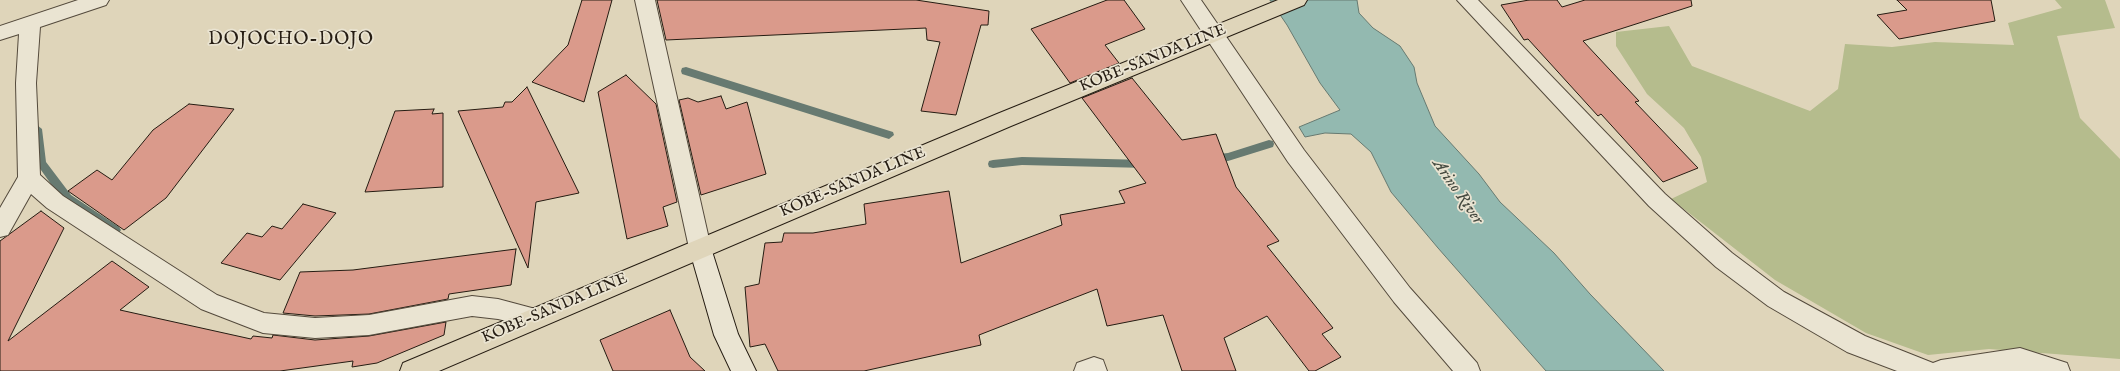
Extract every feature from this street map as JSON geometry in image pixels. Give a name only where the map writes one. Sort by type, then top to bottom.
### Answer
[{"type":"main road","name":"KOBE-SANDA LINE","points":[[412,371],[1004,120],[1297,0]]},
{"type":"street","points":[[0,33],[99,0]]},
{"type":"street","points":[[645,0],[700,248],[726,335],[744,371]]},
{"type":"street","points":[[1191,0],[1216,34],[1311,175],[1402,295],[1468,371]]},
{"type":"street","points":[[1468,0],[1658,200],[1724,260],[1776,299],[1856,344],[1925,371]]},
{"type":"street","points":[[0,228],[29,178],[26,83],[30,24]]},
{"type":"street","points":[[29,178],[55,202],[181,286],[209,302],[263,323],[316,328],[369,325],[472,306],[498,309],[535,318]]},
{"type":"street","points":[[1941,371],[2020,359],[2058,371]]},
{"type":"street","points":[[1086,371],[1094,368],[1095,371]]},
{"type":"green space","points":[[2055,0],[2105,0],[2115,28],[2057,36],[2080,118],[2120,159],[2120,359],[1989,349],[1928,355],[1866,333],[1775,280],[1671,199],[1707,182],[1701,157],[1684,128],[1647,94],[1616,46],[1616,32],[1669,26],[1692,66],[1810,111],[1838,89],[1845,44],[1892,47],[1935,42],[2014,45],[2008,23],[2062,8]]},
{"type":"water","name":"Arino River","points":[[1270,0],[1357,0],[1359,13],[1373,28],[1400,46],[1414,67],[1417,83],[1435,126],[1479,174],[1500,202],[1554,253],[1590,294],[1664,371],[1546,371],[1391,192],[1371,152],[1351,134],[1325,133],[1305,137],[1299,127],[1340,110],[1320,83],[1287,25]]},
{"type":"building","points":[[582,0],[612,0],[584,102],[532,82],[568,45]]},
{"type":"building","points":[[657,0],[916,0],[989,11],[988,25],[981,25],[956,115],[921,111],[940,42],[927,40],[926,28],[666,40]]},
{"type":"building","points":[[1107,0],[1124,0],[1145,29],[1105,45],[1119,63],[1070,83],[1031,29]]},
{"type":"building","points":[[1529,0],[1557,0],[1562,7],[1585,0],[1691,0],[1692,6],[1583,41],[1639,101],[1635,102],[1698,168],[1663,182],[1601,114],[1598,116],[1528,39],[1524,40],[1501,5]]},
{"type":"building","points":[[1897,0],[1991,0],[1995,21],[1899,39],[1877,15],[1907,10]]},
{"type":"building","points":[[626,75],[656,104],[677,202],[663,207],[668,226],[627,239],[598,92]]},
{"type":"building","points":[[1132,78],[1182,140],[1216,134],[1236,187],[1279,241],[1267,246],[1333,328],[1322,334],[1341,357],[1315,371],[1309,371],[1267,316],[1224,338],[1236,371],[1182,371],[1163,315],[1107,326],[1097,289],[979,335],[981,345],[864,371],[778,371],[765,344],[750,347],[745,287],[759,284],[765,243],[782,242],[784,233],[813,233],[866,224],[864,204],[949,191],[961,263],[1062,225],[1060,215],[1125,203],[1119,191],[1146,183],[1082,98]]},
{"type":"building","points":[[527,87],[579,193],[536,202],[528,268],[458,111],[503,107],[505,102],[512,102]]},
{"type":"building","points":[[721,96],[726,109],[747,102],[766,174],[701,195],[679,100],[688,98],[698,102]]},
{"type":"building","points":[[189,104],[234,109],[166,198],[124,230],[68,191],[97,170],[112,180],[153,130]]},
{"type":"building","points":[[434,109],[432,114],[443,113],[443,187],[365,192],[395,111]]},
{"type":"building","points":[[303,204],[336,213],[280,280],[221,263],[247,233],[262,237],[272,226],[282,229]]},
{"type":"building","points":[[41,211],[64,228],[8,341],[112,261],[149,287],[120,310],[251,339],[253,336],[272,338],[273,335],[315,340],[369,336],[446,322],[444,335],[377,363],[352,367],[353,361],[280,371],[0,371],[0,241]]},
{"type":"building","points":[[516,249],[511,285],[449,294],[448,299],[369,314],[315,316],[283,313],[300,272],[353,270]]},
{"type":"building","points":[[670,310],[690,357],[705,371],[613,371],[600,340]]},
{"type":"waterway","points":[[686,71],[889,135]]},
{"type":"waterway","points":[[37,129],[41,163],[67,198],[115,230]]},
{"type":"waterway","points":[[1210,159],[1228,157],[1269,144]]},
{"type":"waterway","points":[[993,164],[1022,161],[1147,164]]},
{"type":"district","name":"DOJOCHO-DOJO","points":[[291,40]]}]
